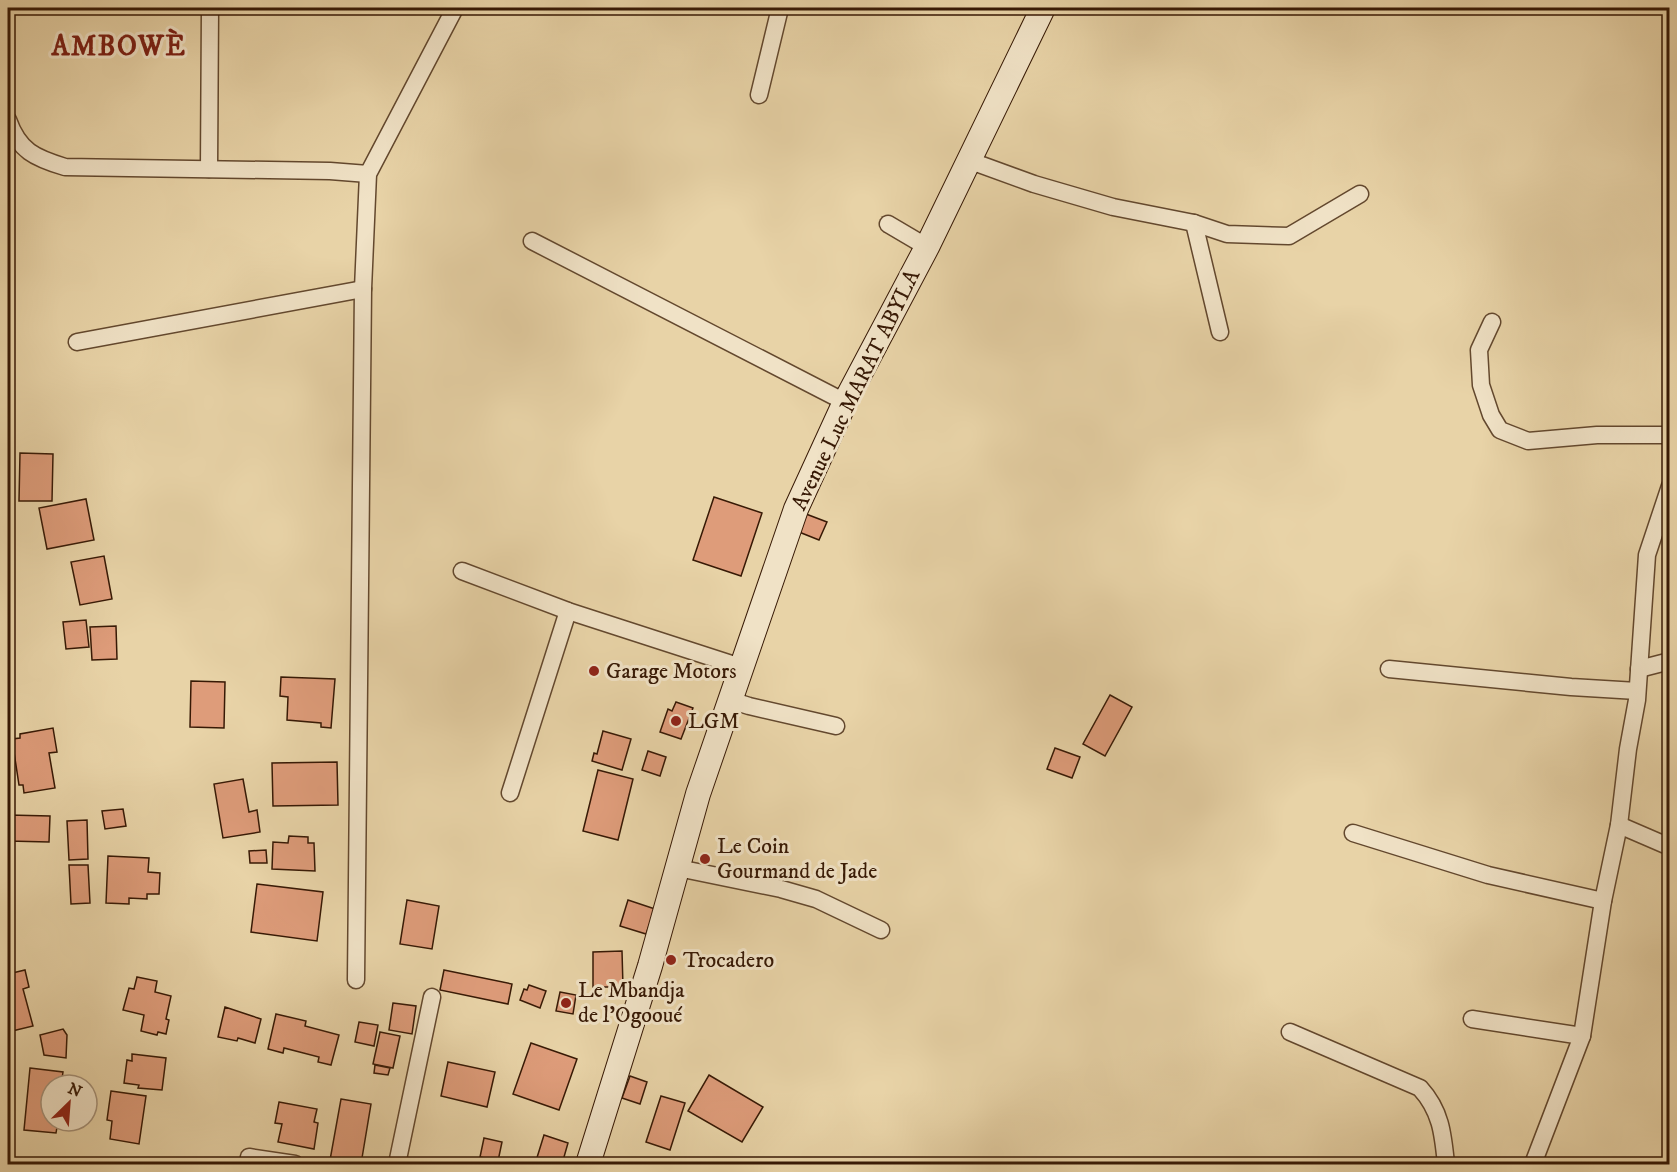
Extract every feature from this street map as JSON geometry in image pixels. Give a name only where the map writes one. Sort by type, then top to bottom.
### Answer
[{"type":"street","points":[[209,169],[210,8]]},
{"type":"street","points":[[356,980],[363,289],[368,174],[455,8]]},
{"type":"street","points":[[759,95],[780,8]]},
{"type":"street","name":"Avenue Luc MARAT ABYLA","points":[[588,1164],[646,976],[698,794],[796,509],[845,402],[927,247],[1043,8]]},
{"type":"street","points":[[8,120],[21,146],[40,160],[64,167],[368,174]]},
{"type":"street","points":[[968,160],[1034,184],[1113,207],[1194,223],[1227,234],[1289,236],[1360,194]]},
{"type":"street","points":[[1194,223],[1220,332]]},
{"type":"street","points":[[888,224],[927,247]]},
{"type":"street","points":[[532,241],[845,402]]},
{"type":"street","points":[[77,342],[363,289]]},
{"type":"street","points":[[1492,322],[1479,350],[1481,385],[1491,415],[1500,430],[1528,441],[1597,435],[1670,435]]},
{"type":"street","points":[[1533,1164],[1582,1036],[1603,902],[1618,825],[1637,691],[1647,555],[1670,486]]},
{"type":"street","points":[[462,571],[568,611],[741,667]]},
{"type":"street","points":[[510,793],[568,611]]},
{"type":"street","points":[[1639,669],[1670,661]]},
{"type":"street","points":[[1389,669],[1637,691]]},
{"type":"street","points":[[730,700],[836,726]]},
{"type":"street","points":[[1618,825],[1670,847]]},
{"type":"street","points":[[1353,833],[1488,875],[1603,902]]},
{"type":"street","points":[[678,868],[816,898],[881,930]]},
{"type":"street","points":[[397,1164],[432,997]]},
{"type":"street","points":[[1472,1019],[1582,1036]]},
{"type":"street","points":[[1290,1032],[1420,1088],[1434,1106],[1438,1116],[1446,1164]]},
{"type":"street","points":[[249,1157],[295,1164]]},
{"type":"building","points":[[20,453],[53,454],[52,501],[19,501]]},
{"type":"building","points":[[714,497],[762,513],[741,576],[693,560]]},
{"type":"building","points":[[86,499],[94,540],[47,549],[39,508]]},
{"type":"building","points":[[806,514],[827,522],[819,540],[799,532]]},
{"type":"building","points":[[104,556],[112,599],[80,605],[71,562]]},
{"type":"building","points":[[86,620],[89,647],[66,649],[63,622]]},
{"type":"building","points":[[116,626],[117,659],[92,660],[90,627]]},
{"type":"building","points":[[281,677],[335,679],[331,728],[321,727],[321,723],[287,720],[288,697],[280,696]]},
{"type":"building","points":[[191,681],[225,682],[224,728],[190,727]]},
{"type":"building","points":[[1110,695],[1132,707],[1105,756],[1083,744]]},
{"type":"building","name":"LGM","points":[[676,702],[693,708],[681,739],[660,732],[668,709],[672,711]]},
{"type":"building","points":[[53,728],[57,752],[49,753],[55,788],[24,793],[23,785],[19,785],[12,739],[20,738],[20,734]]},
{"type":"building","points":[[603,731],[631,739],[622,770],[592,761],[594,753],[597,754]]},
{"type":"building","points":[[1055,748],[1080,757],[1072,778],[1047,769]]},
{"type":"building","points":[[648,751],[666,757],[660,776],[642,770]]},
{"type":"building","points":[[337,762],[338,805],[273,806],[272,763]]},
{"type":"building","points":[[598,770],[633,779],[618,840],[583,831]]},
{"type":"building","points":[[243,779],[249,812],[257,810],[260,832],[223,838],[214,784]]},
{"type":"building","points":[[123,809],[126,826],[105,829],[102,811]]},
{"type":"building","points":[[8,815],[50,816],[49,842],[8,841]]},
{"type":"building","points":[[87,820],[88,859],[69,860],[67,821]]},
{"type":"building","points":[[289,836],[308,837],[308,843],[314,843],[315,871],[272,869],[273,842],[288,843]]},
{"type":"building","points":[[266,850],[267,863],[250,863],[249,851]]},
{"type":"building","points":[[108,856],[149,858],[148,872],[160,873],[159,894],[147,894],[147,899],[129,898],[129,904],[106,903]]},
{"type":"building","points":[[69,865],[88,865],[90,903],[71,904]]},
{"type":"building","points":[[257,884],[323,892],[317,941],[251,932]]},
{"type":"building","points":[[407,900],[439,906],[432,949],[400,944]]},
{"type":"building","points":[[628,900],[655,909],[646,934],[620,926]]},
{"type":"building","points":[[622,951],[623,987],[593,987],[593,952]]},
{"type":"building","points":[[25,970],[29,987],[23,989],[33,1026],[8,1032],[8,974]]},
{"type":"building","points":[[444,970],[512,984],[508,1004],[440,990]]},
{"type":"building","points":[[137,977],[157,981],[155,992],[171,996],[166,1019],[169,1020],[166,1034],[158,1032],[157,1035],[141,1031],[144,1015],[123,1010],[129,988],[134,989]]},
{"type":"building","points":[[529,985],[546,991],[540,1008],[520,1000],[524,989],[527,990]]},
{"type":"building","name":"Le Mbandja de l'Ogooué","points":[[560,992],[576,995],[573,1014],[556,1011]]},
{"type":"building","points":[[393,1003],[416,1006],[412,1034],[389,1030]]},
{"type":"building","points":[[225,1007],[261,1019],[255,1043],[238,1038],[237,1041],[218,1037]]},
{"type":"building","points":[[276,1014],[306,1021],[305,1026],[339,1035],[331,1065],[318,1062],[319,1057],[284,1048],[283,1053],[268,1049]]},
{"type":"building","points":[[359,1022],[378,1025],[374,1046],[355,1042]]},
{"type":"building","points":[[63,1029],[67,1035],[66,1058],[44,1055],[40,1035]]},
{"type":"building","points":[[380,1032],[400,1036],[393,1068],[373,1064]]},
{"type":"building","points":[[531,1043],[577,1059],[559,1110],[513,1094]]},
{"type":"building","points":[[132,1054],[166,1058],[162,1090],[138,1088],[139,1085],[124,1083],[127,1060],[132,1061]]},
{"type":"building","points":[[448,1062],[495,1072],[487,1107],[441,1096]]},
{"type":"building","points":[[375,1065],[390,1068],[388,1075],[374,1073]]},
{"type":"building","points":[[30,1068],[63,1072],[39,1073],[39,1131],[24,1130]]},
{"type":"building","points":[[709,1075],[763,1107],[742,1142],[688,1111]]},
{"type":"building","points":[[630,1076],[647,1082],[640,1104],[622,1098]]},
{"type":"building","points":[[111,1091],[146,1096],[139,1144],[110,1139],[112,1121],[107,1120]]},
{"type":"building","points":[[661,1096],[685,1103],[670,1150],[646,1142]]},
{"type":"building","points":[[341,1099],[371,1104],[361,1164],[330,1160]]},
{"type":"building","points":[[279,1102],[317,1109],[314,1122],[318,1123],[314,1149],[278,1142],[282,1124],[275,1123]]},
{"type":"building","points":[[544,1135],[568,1143],[562,1164],[535,1164]]},
{"type":"building","points":[[484,1138],[502,1142],[498,1161],[480,1157]]},
{"type":"building","points":[[401,1156],[422,1162],[421,1164],[398,1164]]},
{"type":"place","name":"Garage Motors","points":[[594,671]]},
{"type":"place","name":"LGM","points":[[676,721]]},
{"type":"place","name":"Le Coin Gourmand de Jade","points":[[705,859]]},
{"type":"place","name":"Trocadero","points":[[671,960]]},
{"type":"place","name":"Le Mbandja de l'Ogooué","points":[[566,1003]]},
{"type":"district","name":"AMBOWÈ","points":[[119,46]]}]
